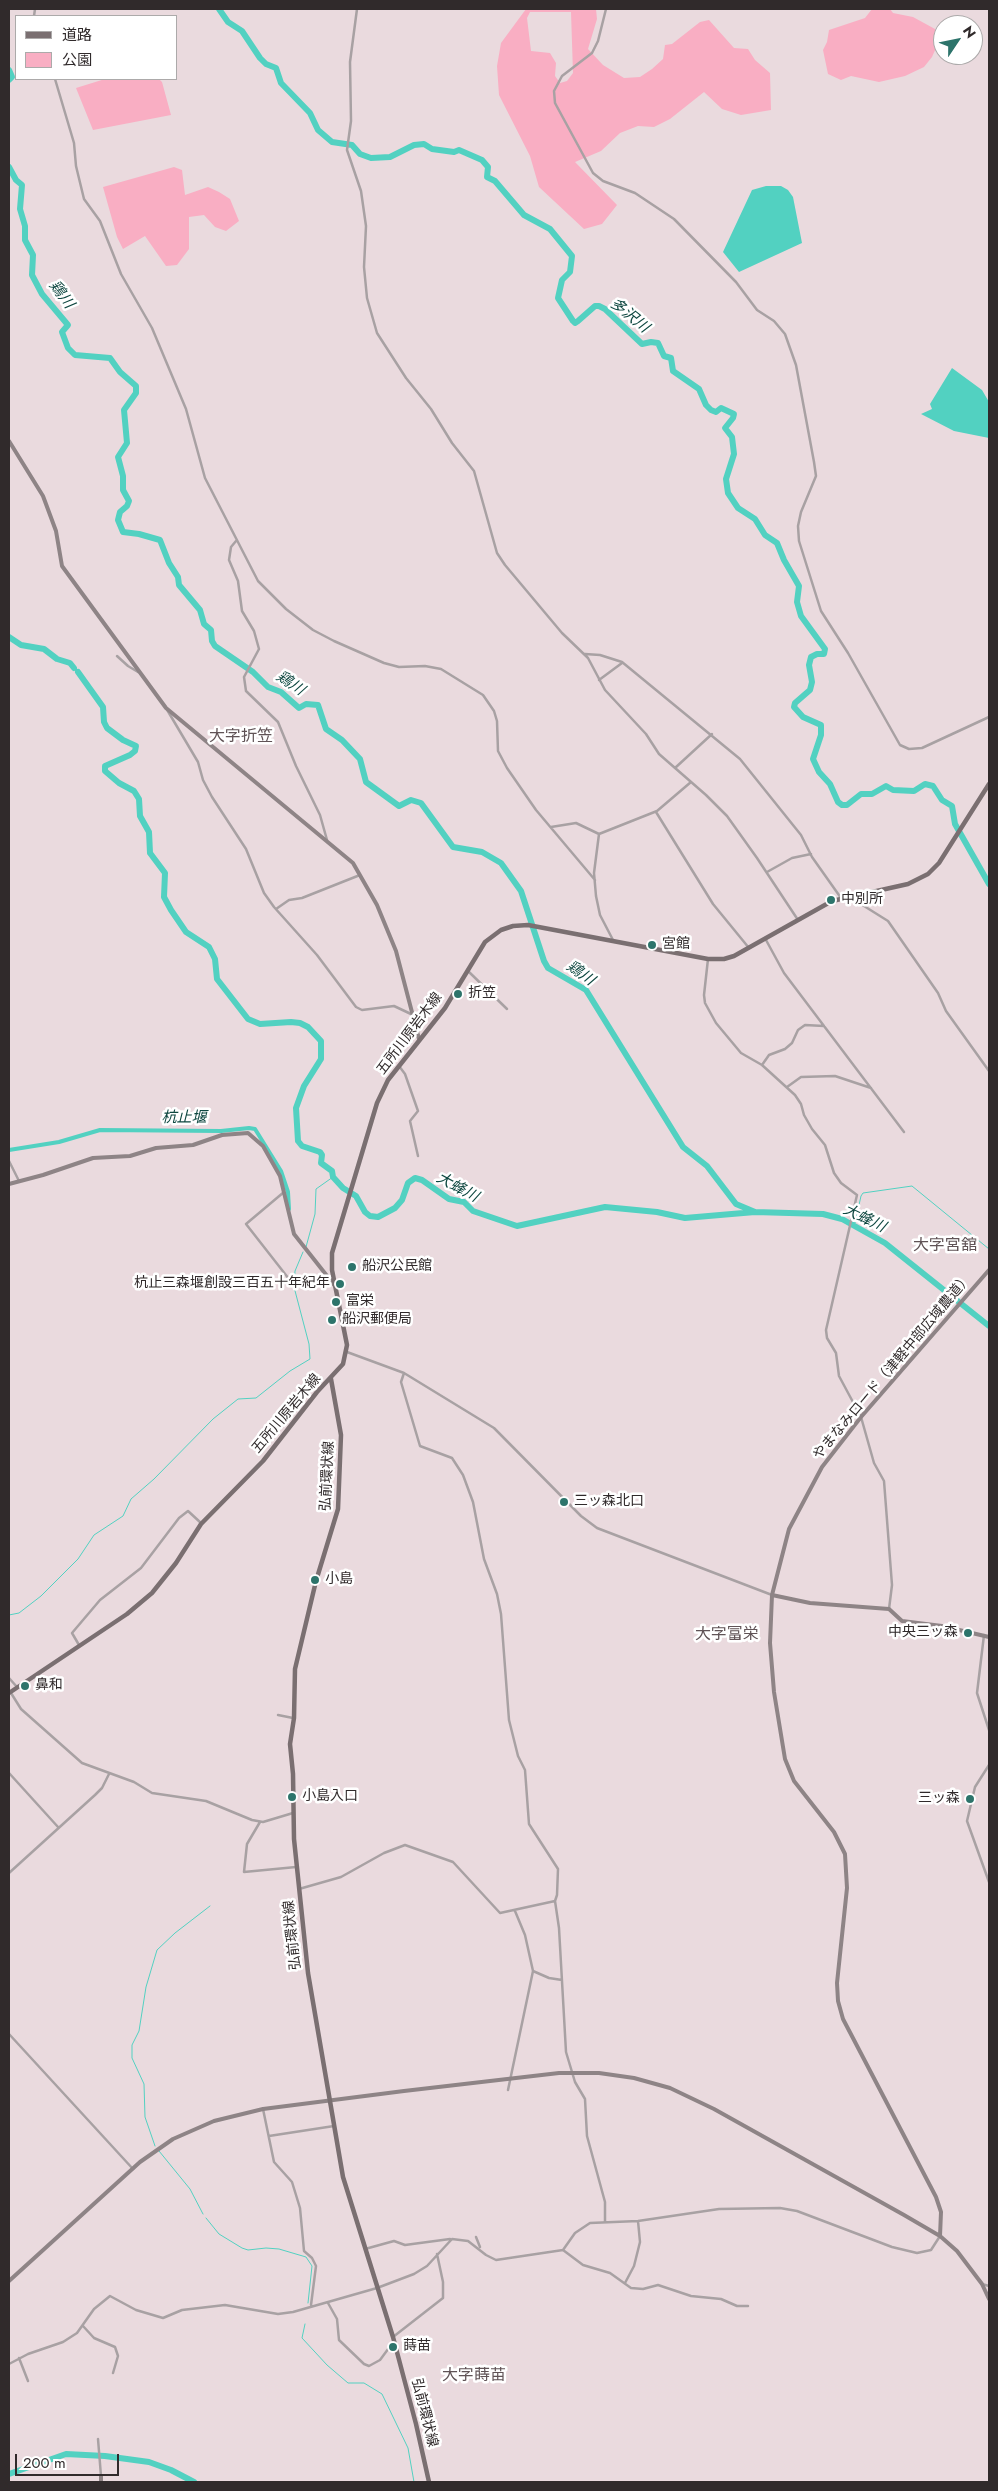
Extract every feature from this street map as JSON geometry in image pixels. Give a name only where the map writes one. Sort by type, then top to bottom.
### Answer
[{"type":"main road","name":"五所川原岩木線","points":[[9,1692],[128,1614],[152,1594],[176,1564],[201,1524],[263,1461],[317,1392],[343,1364],[347,1352],[344,1321],[335,1286],[332,1253],[377,1103],[382,1090],[419,1039],[445,1008],[481,948],[493,935],[507,927],[528,925],[614,942],[659,948],[708,959],[724,959],[750,949],[798,920],[841,898],[908,884],[922,878],[939,863],[989,784]]},
{"type":"main road","name":"弘前環状線","points":[[331,1379],[341,1435],[338,1509],[316,1581],[294,1679],[294,1718],[290,1744],[299,1889],[308,1973],[343,2177],[393,2339],[416,2424],[429,2482]]},
{"type":"street","points":[[357,9],[350,62],[351,121],[347,137],[347,150],[361,191],[366,226],[364,267],[367,298],[377,334],[406,378],[431,409],[452,444],[474,471],[497,553],[543,611],[595,667],[599,680],[613,700],[646,734],[659,754],[727,816],[798,920]]},
{"type":"street","points":[[606,9],[598,41],[592,53],[562,76],[554,91],[555,103],[594,173],[602,181],[635,193],[674,219],[736,282],[757,310],[774,321],[784,334],[796,365],[816,476],[801,512],[798,526],[799,541],[821,611],[848,653],[900,745],[909,749],[922,748],[989,717]]},
{"type":"street","points":[[55,80],[74,143],[76,166],[84,200],[100,221],[122,274],[160,346],[186,409],[202,471],[258,581],[286,609],[313,630],[384,663],[399,667],[425,666],[442,669],[483,695],[494,711],[497,721],[500,755],[530,802],[595,880]]},
{"type":"street","points":[[9,441],[43,496],[56,531],[62,566],[166,708],[198,762],[203,780],[212,797],[246,849],[264,893],[317,955],[356,1007],[362,1010],[394,1006],[412,1014]]},
{"type":"street","points":[[236,541],[231,547],[229,560],[238,580],[242,611],[254,631],[259,650],[244,677],[246,692],[278,722],[296,766],[320,815],[327,842]]},
{"type":"street","points":[[584,654],[600,655],[622,662],[712,734],[748,767],[801,834],[811,854],[841,898]]},
{"type":"street","points":[[117,656],[128,666],[140,673]]},
{"type":"street","points":[[599,680],[622,662]]},
{"type":"street","points":[[166,708],[349,859],[377,906],[396,950],[419,1039]]},
{"type":"street","points":[[675,768],[712,734]]},
{"type":"street","points":[[552,827],[576,823],[599,834],[656,812],[691,782]]},
{"type":"street","points":[[656,812],[713,904],[750,949]]},
{"type":"street","points":[[599,834],[595,880],[596,896],[600,915],[614,942]]},
{"type":"street","points":[[767,872],[792,858],[811,854]]},
{"type":"street","points":[[276,909],[289,900],[302,898],[360,875]]},
{"type":"street","points":[[854,896],[864,906],[888,921],[938,993],[946,1012],[989,1071]]},
{"type":"street","points":[[766,940],[784,972],[904,1132]]},
{"type":"street","points":[[708,959],[704,995],[709,1012],[741,1053],[762,1064],[801,1104],[804,1115],[818,1139],[825,1145],[834,1173],[841,1184],[857,1195],[826,1330],[827,1338],[836,1353],[839,1376],[861,1417],[874,1463],[884,1481],[892,1585],[889,1609]]},
{"type":"street","points":[[468,971],[483,983],[507,1010]]},
{"type":"street","points":[[762,1064],[769,1055],[785,1049],[804,1025],[825,1026]]},
{"type":"street","points":[[399,1066],[405,1074],[418,1111],[410,1121],[418,1156]]},
{"type":"street","points":[[787,1088],[801,1077],[835,1076],[873,1089]]},
{"type":"street","points":[[9,1184],[93,1158],[130,1156],[156,1148],[193,1145],[222,1135],[248,1133],[263,1146],[280,1176],[294,1234],[335,1286]]},
{"type":"street","points":[[9,1161],[19,1181]]},
{"type":"street","points":[[284,1192],[246,1224],[289,1279]]},
{"type":"street","name":"やまなみロード（津軽中部広域農道）","points":[[940,2236],[941,2212],[936,2198],[843,2019],[838,2001],[837,1983],[847,1888],[845,1854],[834,1832],[794,1780],[785,1759],[774,1692],[770,1643],[772,1595],[789,1529],[803,1498],[822,1467],[861,1417],[989,1270]]},
{"type":"street","points":[[347,1352],[404,1373],[494,1428],[581,1516],[596,1528],[772,1595],[810,1603],[889,1609],[902,1621],[942,1626],[989,1637]]},
{"type":"street","points":[[404,1373],[401,1382],[416,1440],[420,1446],[452,1458],[463,1475],[473,1502],[484,1559],[501,1614],[509,1720],[518,1756],[525,1770],[529,1824],[558,1869],[558,1895],[555,1900],[559,1928],[566,2052],[573,2072],[574,2082],[585,2099],[587,2106],[587,2136],[605,2202],[605,2222]]},
{"type":"street","points":[[80,1646],[72,1633],[100,1600],[141,1568],[179,1518],[188,1511],[201,1524]]},
{"type":"street","points":[[984,1635],[977,1693],[989,1730]]},
{"type":"street","points":[[9,1678],[17,1686]]},
{"type":"street","points":[[9,1692],[21,1709],[82,1763],[134,1782],[152,1793],[206,1801],[260,1822],[294,1813]]},
{"type":"street","points":[[278,1715],[294,1718]]},
{"type":"street","points":[[989,1765],[975,1788],[967,1821],[989,1882]]},
{"type":"street","points":[[9,1773],[59,1828]]},
{"type":"street","points":[[9,1873],[102,1788],[109,1774]]},
{"type":"street","points":[[260,1822],[247,1844],[244,1872],[297,1866]]},
{"type":"street","points":[[299,1889],[341,1877],[384,1854],[406,1845],[453,1862],[500,1913],[515,1911],[555,1900]]},
{"type":"street","points":[[508,2090],[533,1971],[525,1935],[515,1911]]},
{"type":"street","points":[[533,1971],[549,1978],[562,1980]]},
{"type":"street","points":[[9,2034],[133,2169]]},
{"type":"street","points":[[9,2281],[133,2169],[167,2143],[193,2129],[228,2116],[263,2109],[573,2072],[599,2073],[634,2078],[670,2088],[714,2109],[940,2236],[965,2260],[982,2284],[989,2299]]},
{"type":"street","points":[[263,2109],[274,2162],[292,2182],[300,2208],[304,2252],[312,2258],[316,2266],[311,2306]]},
{"type":"street","points":[[269,2136],[334,2126]]},
{"type":"street","points":[[564,2250],[575,2234],[584,2226],[597,2222],[638,2221],[719,2209],[780,2208],[797,2211],[892,2247],[918,2253],[931,2250],[940,2236]]},
{"type":"street","points":[[625,2283],[634,2266],[640,2242],[638,2221]]},
{"type":"street","points":[[476,2237],[480,2249]]},
{"type":"street","points":[[364,2249],[394,2241],[405,2245],[452,2239],[468,2241],[496,2260],[564,2250],[583,2265],[610,2273],[637,2289],[658,2285],[691,2296],[721,2298],[736,2306],[748,2306]]},
{"type":"street","points":[[9,2364],[19,2358],[63,2342],[83,2326],[94,2309],[110,2296],[136,2310],[163,2318],[182,2310],[215,2305],[237,2306],[278,2314],[294,2312],[377,2288],[420,2271],[452,2239]]},
{"type":"street","points":[[440,2240],[441,2248]]},
{"type":"street","points":[[328,2303],[337,2319],[339,2340],[364,2364],[369,2366],[380,2360],[393,2339],[442,2298],[443,2282],[437,2254]]},
{"type":"street","points":[[982,2284],[989,2286]]},
{"type":"street","points":[[83,2326],[94,2338],[115,2347],[118,2356],[113,2373]]},
{"type":"street","points":[[19,2358],[28,2382]]},
{"type":"street","points":[[98,2441],[101,2482]]},
{"type":"green space","points":[[526,9],[596,9],[597,19],[588,49],[603,65],[624,78],[640,77],[663,59],[665,45],[672,44],[700,22],[709,20],[734,48],[748,49],[755,60],[770,73],[771,110],[741,115],[722,109],[704,92],[670,119],[654,127],[638,126],[620,133],[601,151],[575,162],[617,205],[602,224],[584,229],[539,187],[530,156],[499,95],[497,66],[501,43]],"holes":[[[530,12],[571,12],[573,73],[567,81],[560,83],[555,76],[556,63],[550,53],[531,51],[527,18]]]},
{"type":"green space","points":[[872,9],[890,9],[893,13],[913,17],[933,28],[932,57],[924,67],[905,76],[879,82],[851,76],[841,80],[828,74],[823,50],[827,42],[829,30],[865,18]]},
{"type":"green space","points":[[102,80],[160,80],[171,115],[93,130],[76,88]]},
{"type":"green space","points":[[174,167],[182,170],[185,195],[208,187],[219,192],[230,199],[239,221],[226,231],[215,227],[204,215],[189,217],[189,249],[177,265],[166,266],[145,236],[123,249],[117,237],[103,187]]},
{"type":"shaded area","points":[[766,186],[781,186],[788,190],[793,197],[802,243],[739,272],[723,252],[752,190]]},
{"type":"shaded area","points":[[952,368],[982,390],[989,402],[989,438],[954,431],[921,414],[932,409],[930,404]]},
{"type":"waterway","name":"多沢川","points":[[219,9],[228,22],[242,31],[260,58],[266,64],[276,68],[281,83],[310,113],[318,130],[332,142],[352,145],[360,154],[371,158],[390,157],[414,145],[424,144],[432,149],[454,152],[459,150],[482,160],[488,167],[487,177],[495,181],[524,215],[550,229],[572,256],[570,272],[562,280],[558,298],[573,321],[575,323],[578,321],[595,306],[605,309],[642,344],[658,343],[664,356],[671,358],[673,371],[699,389],[706,405],[711,410],[716,412],[721,408],[734,414],[725,428],[732,437],[734,454],[726,479],[728,493],[738,508],[755,519],[765,535],[777,543],[784,560],[799,586],[797,602],[801,616],[825,649],[824,654],[817,654],[811,657],[809,665],[812,682],[810,690],[795,703],[794,707],[803,717],[821,725],[821,735],[813,759],[819,772],[830,784],[838,802],[842,805],[847,805],[861,794],[872,794],[886,786],[893,790],[914,791],[925,784],[933,786],[942,800],[952,806],[955,824],[989,884]]},
{"type":"waterway","name":"鶏川","points":[[9,70],[12,77],[9,80]]},
{"type":"waterway","name":"鶏川","points":[[9,167],[16,180],[22,185],[20,209],[25,226],[25,240],[33,255],[32,275],[42,294],[68,325],[62,332],[68,348],[75,355],[110,358],[120,372],[136,386],[136,393],[124,410],[127,443],[118,457],[123,476],[123,490],[129,501],[127,506],[120,512],[118,520],[123,532],[160,540],[169,563],[178,577],[179,585],[200,610],[204,624],[211,630],[212,641],[215,646],[253,672],[268,687],[281,692],[299,708],[306,704],[318,705],[326,729],[342,740],[360,759],[366,782],[399,806],[411,800],[421,803],[453,847],[482,852],[501,863],[521,891],[548,968],[586,990],[683,1147],[707,1166],[736,1204],[755,1212]]},
{"type":"waterway","points":[[9,637],[21,645],[44,649],[57,659],[70,663],[74,668]]},
{"type":"waterway","name":"大蜂川","points":[[78,672],[103,707],[104,722],[107,728],[123,740],[136,746],[135,751],[130,755],[105,766],[105,771],[119,783],[134,791],[139,799],[140,816],[149,832],[150,853],[165,873],[164,897],[171,910],[186,932],[209,947],[215,959],[217,979],[248,1019],[260,1024],[300,1023],[308,1027],[321,1041],[321,1059],[304,1086],[296,1108],[298,1141],[302,1146],[320,1152],[322,1155],[321,1163],[332,1171],[333,1177],[343,1188],[356,1196],[365,1212],[370,1216],[378,1217],[395,1208],[402,1200],[408,1183],[415,1178],[422,1180],[449,1199],[464,1202],[473,1211],[517,1226],[605,1207],[657,1212],[685,1218],[755,1212],[823,1214],[842,1219],[885,1243],[989,1326]]},
{"type":"waterway","name":"杭止堰","points":[[9,1150],[59,1142],[100,1130],[221,1131],[255,1129],[281,1171],[288,1192],[289,1209]]},
{"type":"waterway","points":[[306,1247],[315,1214],[316,1189],[333,1177]]},
{"type":"waterway","points":[[842,1219],[855,1223],[863,1193],[912,1186],[989,1249]]},
{"type":"waterway","points":[[9,1615],[19,1613],[41,1596],[78,1559],[94,1535],[123,1516],[131,1499],[154,1479],[213,1419],[238,1399],[256,1398],[290,1371],[310,1359],[309,1344],[294,1287],[295,1271],[303,1252]]},
{"type":"waterway","points":[[155,2146],[145,2117],[144,2084],[132,2058],[132,2045],[139,2031],[146,1987],[157,1950],[175,1933],[210,1906]]},
{"type":"waterway","points":[[159,2151],[190,2189],[203,2214]]},
{"type":"waterway","points":[[206,2218],[219,2234],[242,2248],[248,2250],[279,2249],[306,2257],[312,2266],[308,2303]]},
{"type":"waterway","points":[[305,2324],[302,2338],[327,2365],[348,2383],[364,2383],[382,2394],[408,2448],[414,2482]]},
{"type":"waterway","points":[[9,2474],[66,2454],[105,2456],[149,2462],[171,2470],[194,2482]]},
{"type":"place","name":"中別所","points":[[831,900]]},
{"type":"place","name":"宮館","points":[[652,945]]},
{"type":"place","name":"折笠","points":[[458,994]]},
{"type":"place","name":"船沢公民館","points":[[352,1267]]},
{"type":"place","name":"杭止三森堰創設三百五十年紀年","points":[[340,1284]]},
{"type":"place","name":"富栄","points":[[336,1302]]},
{"type":"place","name":"船沢郵便局","points":[[332,1320]]},
{"type":"place","name":"三ッ森北口","points":[[564,1502]]},
{"type":"place","name":"小島","points":[[315,1580]]},
{"type":"place","name":"中央三ッ森","points":[[968,1633]]},
{"type":"place","name":"鼻和","points":[[25,1686]]},
{"type":"place","name":"小島入口","points":[[292,1797]]},
{"type":"place","name":"三ッ森","points":[[970,1799]]},
{"type":"place","name":"蒔苗","points":[[393,2347]]},
{"type":"district","name":"大字折笠","points":[[241,737]]},
{"type":"district","name":"大字宮舘","points":[[945,1246]]},
{"type":"district","name":"大字富栄","points":[[727,1635]]},
{"type":"district","name":"大字蒔苗","points":[[474,2376]]}]
